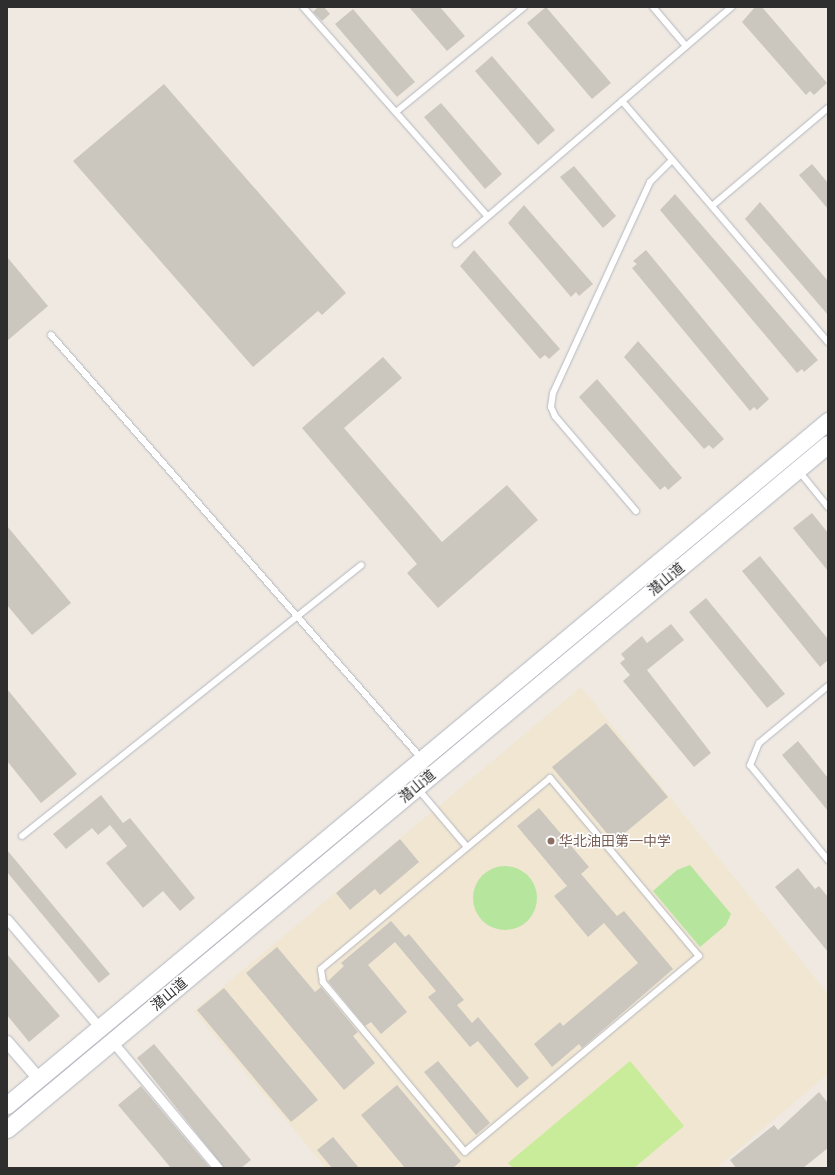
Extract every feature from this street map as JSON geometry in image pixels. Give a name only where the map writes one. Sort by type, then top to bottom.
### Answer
[{"type":"main road","name":"潜山道","points":[[7,1105],[828,420]]},
{"type":"main road","name":"潜山道","points":[[7,1129],[828,444]]},
{"type":"street","points":[[7,919],[100,1028]]},
{"type":"street","points":[[112,1041],[218,1168]]},
{"type":"street","points":[[7,1042],[39,1079]]},
{"type":"lane","points":[[302,7],[487,216]]},
{"type":"lane","points":[[396,112],[524,7]]},
{"type":"lane","points":[[653,7],[686,46]]},
{"type":"lane","points":[[456,244],[732,7]]},
{"type":"lane","points":[[622,101],[828,342]]},
{"type":"lane","points":[[712,206],[828,108]]},
{"type":"lane","points":[[636,511],[555,416],[552,407],[553,393],[650,182],[672,160]]},
{"type":"lane","points":[[51,335],[422,759]]},
{"type":"lane","points":[[797,470],[828,508]]},
{"type":"lane","points":[[22,836],[361,565]]},
{"type":"lane","points":[[828,686],[759,743],[750,764],[828,860]]},
{"type":"lane","points":[[550,778],[699,956],[464,1152],[323,982],[321,969],[467,847],[550,778]]},
{"type":"lane","points":[[416,787],[467,847]]},
{"type":"shaded area","name":"华北油田第一中学","points":[[581,687],[828,994],[828,1074],[716,1168],[326,1168],[194,1011]]},
{"type":"green space","points":[[690,865],[731,914],[726,925],[700,947],[653,891],[677,870]]},
{"type":"green space","points":[[499,866],[511,866],[528,875],[535,886],[537,898],[535,910],[528,921],[511,930],[499,930],[487,925],[478,916],[473,904],[473,892],[478,880],[487,871]]},
{"type":"green space","points":[[630,1061],[684,1126],[634,1168],[513,1168],[508,1163]]},
{"type":"building","points":[[318,7],[324,7],[330,14],[322,21],[313,12]]},
{"type":"building","points":[[409,7],[440,7],[465,36],[447,51]]},
{"type":"building","points":[[546,7],[611,83],[592,99],[527,23]]},
{"type":"building","points":[[755,7],[762,7],[827,83],[814,95],[810,91],[806,95],[742,22]]},
{"type":"building","points":[[353,9],[415,82],[397,97],[335,24]]},
{"type":"building","points":[[492,56],[555,130],[538,145],[475,71]]},
{"type":"building","points":[[164,84],[346,293],[322,315],[318,311],[253,367],[73,161]]},
{"type":"building","points":[[441,103],[502,174],[485,189],[424,117]]},
{"type":"building","points":[[812,164],[828,183],[828,209],[799,175]]},
{"type":"building","points":[[574,166],[616,216],[603,228],[560,177]]},
{"type":"building","points":[[675,194],[818,360],[804,372],[802,369],[797,373],[660,210]]},
{"type":"building","points":[[760,202],[828,281],[828,315],[745,219]]},
{"type":"building","points":[[524,205],[593,284],[579,296],[576,292],[571,297],[508,223]]},
{"type":"building","points":[[474,250],[560,349],[549,359],[545,355],[540,359],[460,266]]},
{"type":"building","points":[[646,250],[769,399],[757,410],[754,407],[750,411],[632,268],[637,264],[633,261]]},
{"type":"building","points":[[7,257],[48,306],[7,341]]},
{"type":"building","points":[[638,341],[724,439],[713,449],[709,445],[704,449],[624,357]]},
{"type":"building","points":[[383,357],[402,378],[344,428],[442,542],[507,485],[538,520],[438,608],[407,573],[417,564],[302,428]]},
{"type":"building","points":[[597,379],[682,478],[668,490],[665,486],[660,490],[579,397]]},
{"type":"building","points":[[812,513],[828,533],[828,571],[793,528]]},
{"type":"building","points":[[7,526],[71,603],[32,635],[7,605]]},
{"type":"building","points":[[760,556],[828,639],[828,660],[820,667],[742,571]]},
{"type":"building","points":[[706,598],[785,694],[767,708],[689,612]]},
{"type":"building","points":[[671,624],[684,640],[647,670],[711,753],[694,767],[623,681],[630,675],[620,663],[625,659],[621,654],[642,636],[647,643]]},
{"type":"building","points":[[7,689],[77,774],[41,803],[7,761]]},
{"type":"building","points":[[606,723],[668,797],[614,842],[552,767]]},
{"type":"building","points":[[798,741],[828,778],[828,811],[782,755]]},
{"type":"building","points":[[101,795],[123,823],[130,818],[195,898],[180,911],[163,891],[143,908],[106,863],[127,846],[110,825],[98,835],[92,828],[66,849],[53,834]]},
{"type":"building","points":[[539,808],[589,867],[581,874],[617,916],[624,911],[673,969],[582,1048],[579,1044],[552,1067],[534,1044],[560,1022],[563,1026],[638,963],[604,923],[588,937],[554,896],[567,886],[517,826]]},
{"type":"building","points":[[400,839],[419,862],[380,895],[375,889],[350,910],[336,893]]},
{"type":"building","points":[[7,850],[110,974],[99,983],[7,872]]},
{"type":"building","points":[[798,868],[815,889],[819,886],[828,897],[828,952],[775,887]]},
{"type":"building","points":[[391,921],[405,937],[409,934],[464,1000],[457,1005],[472,1023],[478,1017],[529,1078],[517,1088],[478,1041],[470,1047],[428,997],[436,991],[395,942],[368,965],[407,1012],[381,1034],[371,1022],[365,1026],[328,981],[344,966],[341,963]]},
{"type":"building","points":[[277,947],[315,992],[321,987],[358,1032],[353,1036],[375,1063],[344,1090],[246,973]]},
{"type":"building","points":[[7,954],[60,1016],[29,1042],[7,1015]]},
{"type":"building","points":[[224,988],[318,1100],[291,1122],[197,1010]]},
{"type":"building","points":[[154,1044],[251,1160],[241,1168],[224,1168],[137,1058]]},
{"type":"building","points":[[438,1061],[490,1123],[476,1135],[424,1072]]},
{"type":"building","points":[[397,1085],[461,1161],[453,1168],[405,1168],[361,1115]]},
{"type":"building","points":[[141,1086],[210,1168],[171,1168],[118,1105]]},
{"type":"building","points":[[819,1092],[828,1103],[828,1148],[803,1168],[736,1168],[730,1160],[774,1125],[778,1130]]},
{"type":"building","points":[[333,1137],[359,1168],[332,1168],[317,1150]]},
{"type":"place","name":"华北油田第一中学","points":[[551,841]]}]
